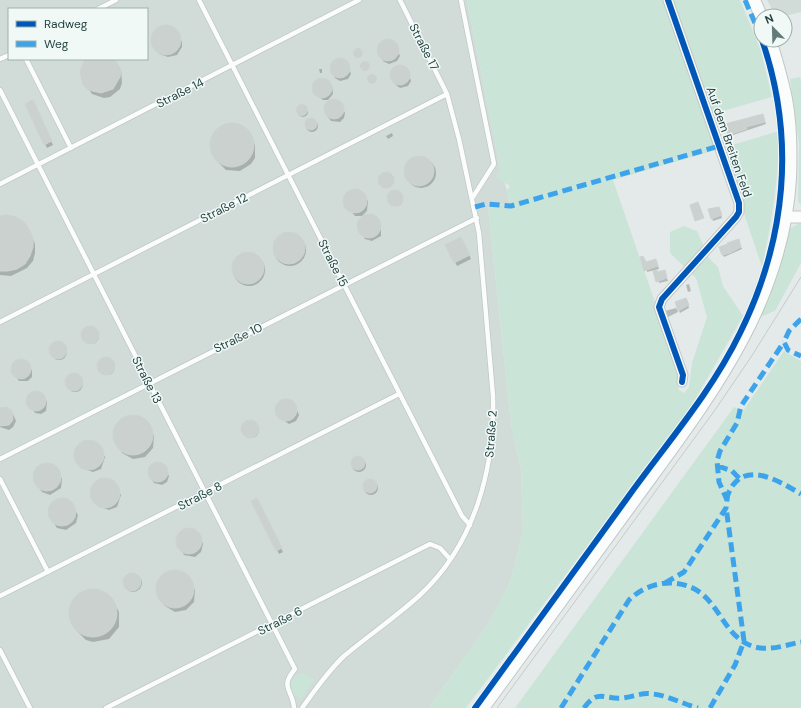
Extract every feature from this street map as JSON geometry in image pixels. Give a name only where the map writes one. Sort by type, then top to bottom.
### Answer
[{"type":"main road","points":[[483,708],[700,410],[734,356],[757,312],[773,272],[786,217],[791,159],[786,101],[772,48]]},
{"type":"street","name":"Auf dem Breiten Feld","points":[[668,0],[739,203],[739,212],[736,217],[662,300],[659,308],[683,376],[682,382]]},
{"type":"street","points":[[786,217],[801,217]]},
{"type":"lane","points":[[100,8],[116,0]]},
{"type":"lane","name":"Straße 15","points":[[199,0],[399,394],[462,516],[470,525]]},
{"type":"lane","name":"Straße 14","points":[[0,184],[359,0]]},
{"type":"lane","name":"Straße 17","points":[[400,0],[447,94]]},
{"type":"lane","points":[[461,0],[494,164],[472,197]]},
{"type":"lane","points":[[27,60],[71,148]]},
{"type":"lane","name":"Straße 13","points":[[0,90],[204,494],[295,669],[288,678],[286,687],[294,708]]},
{"type":"lane","name":"Straße 12","points":[[0,322],[447,94]]},
{"type":"lane","name":"Straße 2","points":[[302,708],[328,673],[343,657],[420,595],[450,559],[470,525],[481,496],[489,466],[494,416],[487,311],[477,218],[447,94]]},
{"type":"lane","name":"Straße 10","points":[[0,459],[477,218]]},
{"type":"lane","name":"Straße 8","points":[[0,596],[399,394]]},
{"type":"lane","points":[[0,479],[48,572]]},
{"type":"lane","name":"Straße 6","points":[[106,708],[272,626],[430,544],[440,548],[450,559]]},
{"type":"lane","points":[[0,650],[30,708]]},
{"type":"shaded area","points":[[0,0],[467,0],[500,168],[507,190],[509,203],[488,207],[511,424],[521,470],[523,531],[511,580],[489,623],[429,708],[0,708]]},
{"type":"shaded area","points":[[767,0],[801,0],[801,12],[793,14],[793,8],[772,8]]},
{"type":"green space","points":[[467,0],[740,0],[753,32],[753,48],[760,48],[761,51],[772,97],[712,114],[719,149],[613,180],[680,375],[677,380],[679,390],[684,393],[689,387],[692,363],[707,317],[696,278],[670,253],[670,232],[684,226],[697,231],[709,258],[718,267],[723,286],[743,316],[689,410],[466,708],[429,708],[489,623],[511,580],[523,531],[521,470],[511,424],[488,207],[509,203],[507,190],[510,186],[496,177],[500,168]]},
{"type":"green space","points":[[800,77],[801,205],[798,202],[799,144],[790,79]]},
{"type":"green space","points":[[779,131],[778,165],[774,199],[762,267],[722,148]]},
{"type":"green space","points":[[801,222],[801,263],[775,311],[758,318],[788,230]]},
{"type":"green space","points":[[784,351],[801,361],[801,708],[515,708],[734,407],[743,411]]},
{"type":"green space","points":[[301,673],[306,674],[314,680],[301,699],[294,695],[290,685],[292,679]]},
{"type":"building","points":[[166,25],[176,30],[181,40],[176,50],[166,55],[156,50],[151,40],[156,30]]},
{"type":"building","points":[[388,39],[392,40],[398,46],[398,54],[392,60],[388,61],[384,60],[378,54],[377,50],[378,46],[384,40]]},
{"type":"building","points":[[358,48],[363,53],[358,58],[353,53]]},
{"type":"building","points":[[340,58],[347,61],[350,68],[347,75],[340,78],[333,75],[330,68],[333,61]]},
{"type":"building","points":[[85,60],[116,60],[121,71],[120,77],[113,89],[101,93],[88,90],[83,85],[80,72]]},
{"type":"building","points":[[365,61],[370,66],[365,71],[360,66]]},
{"type":"building","points":[[400,65],[407,68],[410,75],[407,82],[400,85],[393,82],[390,75],[393,68]]},
{"type":"building","points":[[372,74],[377,79],[372,84],[367,79]]},
{"type":"building","points":[[322,78],[329,81],[332,88],[329,95],[322,98],[315,95],[312,88],[315,81]]},
{"type":"building","points":[[334,99],[341,102],[344,109],[341,116],[334,119],[327,116],[324,109],[327,102]]},
{"type":"building","points":[[33,100],[52,141],[44,145],[25,104]]},
{"type":"building","points":[[300,105],[304,105],[306,106],[306,114],[300,115],[297,112],[297,108]]},
{"type":"building","points":[[763,114],[765,122],[746,127],[744,119]]},
{"type":"building","points":[[313,118],[316,119],[316,129],[309,130],[306,129],[305,122],[306,119]]},
{"type":"building","points":[[744,119],[747,129],[728,135],[725,124]]},
{"type":"building","points":[[232,123],[244,127],[250,133],[254,145],[250,157],[244,163],[232,167],[220,163],[214,157],[210,145],[214,133],[220,127]]},
{"type":"building","points":[[419,156],[429,161],[434,171],[429,181],[419,186],[409,181],[404,171],[409,161]]},
{"type":"building","points":[[386,172],[393,177],[394,180],[389,187],[386,188],[379,183],[378,180],[383,173]]},
{"type":"building","points":[[355,189],[360,190],[366,196],[366,206],[360,212],[355,213],[350,212],[344,206],[343,201],[344,196],[350,190]]},
{"type":"building","points":[[395,190],[402,195],[403,198],[398,205],[395,206],[388,201],[387,198],[392,191]]},
{"type":"building","points":[[698,202],[704,218],[695,221],[690,205]]},
{"type":"building","points":[[719,207],[722,215],[711,219],[708,209]]},
{"type":"building","points":[[369,214],[374,215],[380,221],[380,231],[374,237],[369,238],[364,237],[358,231],[357,226],[358,221],[364,215]]},
{"type":"building","points":[[7,215],[16,217],[24,222],[33,238],[33,247],[25,264],[17,269],[0,271],[0,216]]},
{"type":"building","points":[[289,232],[295,233],[302,239],[305,248],[304,254],[298,261],[289,264],[283,263],[276,257],[273,248],[274,242],[280,235]]},
{"type":"building","points":[[461,237],[470,255],[454,263],[445,245]]},
{"type":"building","points":[[739,239],[741,247],[730,253],[727,243]]},
{"type":"building","points":[[728,244],[730,253],[722,255],[719,247]]},
{"type":"building","points":[[248,252],[254,253],[261,259],[264,268],[263,274],[257,281],[248,284],[242,283],[235,277],[232,268],[233,262],[239,255]]},
{"type":"building","points":[[643,256],[646,262],[656,259],[658,266],[644,271],[640,257]]},
{"type":"building","points":[[657,270],[657,272],[665,270],[667,278],[656,282],[653,271]]},
{"type":"building","points":[[686,298],[689,305],[678,311],[675,302]]},
{"type":"building","points":[[90,326],[96,329],[99,335],[96,341],[90,344],[84,341],[81,335],[84,329]]},
{"type":"building","points":[[58,341],[64,344],[67,350],[64,356],[58,359],[52,356],[49,350],[52,344]]},
{"type":"building","points":[[106,357],[112,360],[115,366],[112,372],[106,375],[100,372],[97,366],[100,360]]},
{"type":"building","points":[[21,359],[28,362],[31,369],[28,376],[21,379],[14,376],[11,369],[14,362]]},
{"type":"building","points":[[74,373],[80,376],[83,382],[80,388],[74,391],[68,388],[65,382],[68,376]]},
{"type":"building","points":[[36,391],[43,394],[46,401],[43,408],[36,411],[29,408],[26,401],[29,394]]},
{"type":"building","points":[[282,399],[290,399],[297,406],[297,414],[290,421],[282,421],[275,414],[275,406]]},
{"type":"building","points":[[7,407],[12,411],[13,420],[9,425],[0,426],[0,408]]},
{"type":"building","points":[[133,415],[141,417],[147,421],[151,427],[153,435],[151,443],[147,449],[141,453],[133,455],[125,453],[119,449],[115,443],[113,435],[115,427],[119,421],[125,417]]},
{"type":"building","points":[[250,420],[256,423],[259,429],[256,435],[250,438],[244,435],[241,429],[244,423]]},
{"type":"building","points":[[89,440],[95,441],[103,449],[103,461],[95,469],[89,470],[83,469],[75,461],[74,455],[75,449],[83,441]]},
{"type":"building","points":[[358,456],[363,458],[365,463],[363,468],[358,470],[353,468],[351,463],[353,458]]},
{"type":"building","points":[[154,462],[162,462],[168,468],[168,476],[162,482],[154,482],[148,476],[148,468]]},
{"type":"building","points":[[47,463],[57,467],[61,477],[57,487],[47,491],[37,487],[33,477],[37,467]]},
{"type":"building","points":[[105,478],[111,479],[119,487],[119,499],[111,507],[105,508],[99,507],[91,499],[90,493],[91,487],[99,479]]},
{"type":"building","points":[[370,479],[375,481],[377,486],[375,491],[370,493],[365,491],[363,486],[365,481]]},
{"type":"building","points":[[62,498],[72,502],[76,512],[72,522],[62,526],[52,522],[48,512],[52,502]]},
{"type":"building","points":[[257,498],[282,548],[276,551],[251,501]]},
{"type":"building","points":[[189,528],[198,532],[202,541],[198,550],[189,554],[180,550],[176,541],[180,532]]},
{"type":"building","points":[[175,570],[188,576],[194,589],[188,602],[175,608],[162,602],[156,589],[162,576]]},
{"type":"building","points":[[128,573],[136,573],[141,578],[139,589],[136,591],[128,591],[123,586],[123,578]]},
{"type":"building","points":[[88,589],[98,589],[107,593],[113,599],[116,604],[116,622],[107,633],[98,637],[88,637],[79,633],[73,627],[69,618],[69,608],[73,599],[79,593]]},
{"type":"tram line","points":[[497,708],[715,410],[753,354],[801,277]]},
{"type":"marked path","points":[[745,0],[753,18]]},
{"type":"marked path","points":[[475,207],[486,204],[511,206],[719,146]]},
{"type":"marked path","points":[[801,319],[789,331],[784,342],[788,350],[801,356]]},
{"type":"marked path","points":[[665,583],[684,572],[726,508],[727,500],[719,482],[717,461],[720,451],[737,423],[741,406],[784,342]]},
{"type":"marked path","points":[[718,466],[732,471],[740,479]]},
{"type":"marked path","points":[[727,500],[728,494],[733,485],[740,478],[748,475],[757,475],[776,480],[801,494]]},
{"type":"marked path","points":[[710,708],[735,665],[744,641],[726,507]]},
{"type":"marked path","points":[[561,708],[629,600],[653,585],[670,583],[687,586],[699,592],[709,601],[732,632],[742,641],[755,647],[772,648],[801,642]]},
{"type":"marked path","points":[[584,708],[593,698],[597,697],[623,698],[641,694],[665,696],[698,708]]},
{"type":"cycle path","points":[[668,0],[739,203],[739,212],[736,217],[662,299],[659,307],[683,375],[682,382]]},
{"type":"cycle path","points":[[475,708],[702,397],[728,355],[756,298],[768,262],[776,226],[781,189],[782,152],[779,114],[773,77],[764,48]]}]
